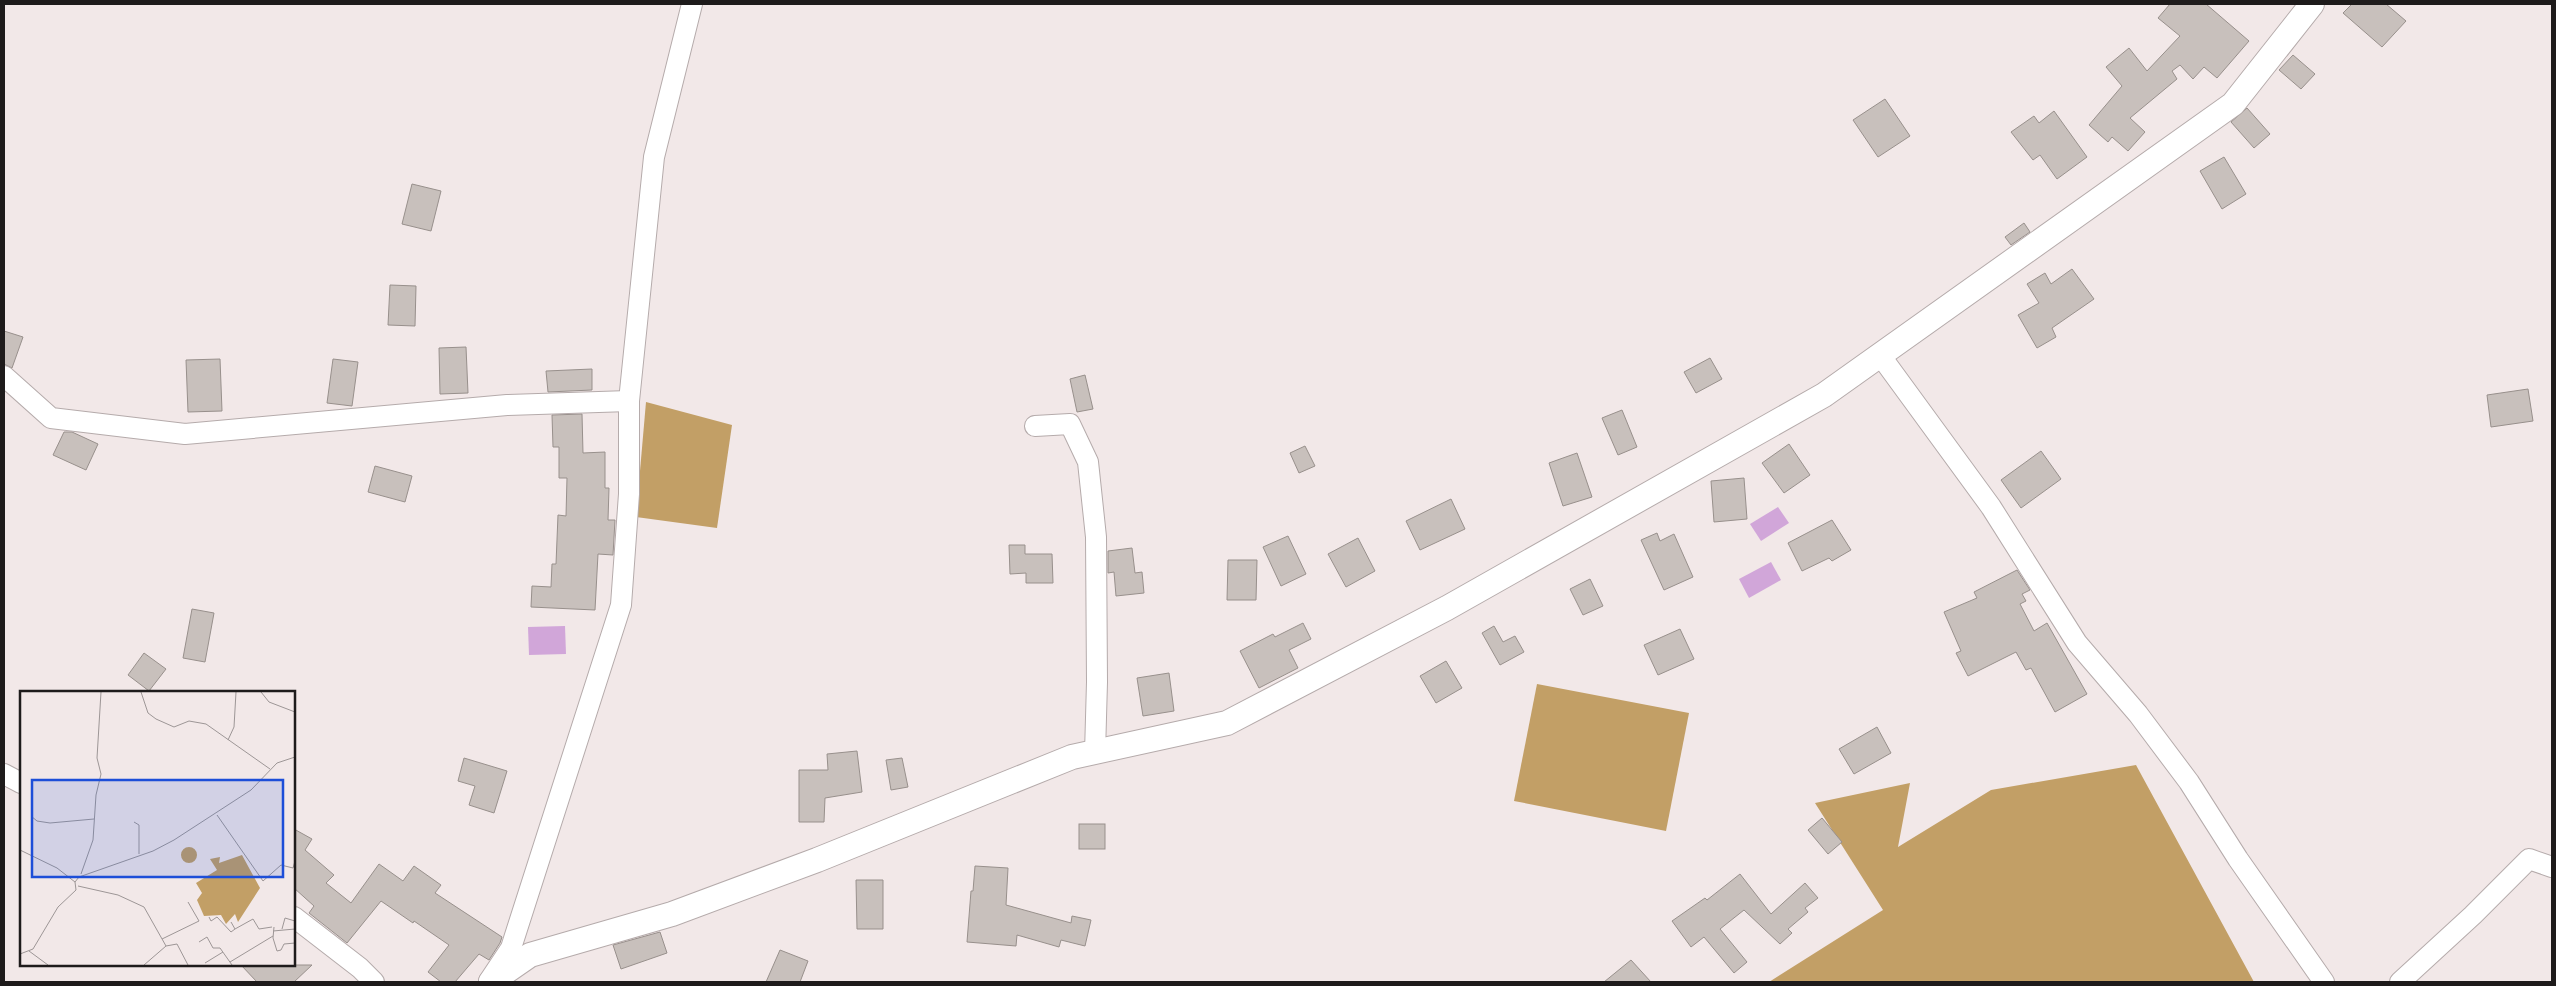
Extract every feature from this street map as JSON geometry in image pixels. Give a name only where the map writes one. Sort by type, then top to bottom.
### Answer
[{"type":"street","points":[[490,982],[510,948],[621,605],[629,494],[629,401],[654,157],[692,4]]},
{"type":"street","points":[[490,982],[530,955],[672,914],[817,860],[1072,757],[1227,723],[1447,608],[1824,395],[2233,104],[2312,4]]},
{"type":"street","points":[[1880,355],[1992,506],[2077,644],[2138,714],[2189,782],[2238,859],[2324,982]]},
{"type":"street","points":[[4,376],[51,418],[185,434],[506,404],[629,401]]},
{"type":"street","points":[[1035,426],[1070,424],[1088,462],[1096,547],[1098,682],[1095,753]]},
{"type":"street","points":[[4,774],[20,782]]},
{"type":"street","points":[[2400,982],[2473,915],[2529,859],[2552,867]]},
{"type":"street","points":[[295,918],[360,968],[374,982]]},
{"type":"shaded area","points":[[646,402],[732,425],[717,528],[636,517]]},
{"type":"shaded area","points":[[1778,507],[1789,523],[1761,541],[1750,524]]},
{"type":"shaded area","points":[[1771,562],[1781,580],[1749,598],[1739,579]]},
{"type":"shaded area","points":[[565,626],[566,654],[529,655],[528,627]]},
{"type":"shaded area","points":[[1537,684],[1689,713],[1666,831],[1514,801]]},
{"type":"shaded area","points":[[2136,765],[2254,982],[1769,982],[1883,910],[1815,803],[1910,783],[1898,847],[1991,790]]},
{"type":"building","points":[[2170,4],[2206,4],[2249,41],[2217,78],[2204,67],[2193,79],[2180,65],[2172,71],[2177,79],[2130,118],[2145,132],[2128,151],[2112,137],[2108,142],[2089,125],[2122,86],[2106,67],[2129,48],[2147,71],[2180,36],[2158,18]]},
{"type":"building","points":[[2352,4],[2386,4],[2406,21],[2382,47],[2343,13]]},
{"type":"building","points":[[2293,55],[2315,74],[2301,89],[2279,70]]},
{"type":"building","points":[[1885,99],[1910,136],[1878,157],[1853,120]]},
{"type":"building","points":[[2247,108],[2270,134],[2254,148],[2231,122]]},
{"type":"building","points":[[2054,111],[2087,157],[2057,179],[2040,155],[2033,160],[2011,132],[2034,116],[2039,123]]},
{"type":"building","points":[[2224,157],[2246,194],[2222,209],[2200,171]]},
{"type":"building","points":[[412,184],[441,191],[431,231],[402,224]]},
{"type":"building","points":[[2024,223],[2030,232],[2011,245],[2005,237]]},
{"type":"building","points":[[2072,269],[2094,299],[2052,328],[2056,337],[2037,348],[2018,315],[2039,303],[2027,284],[2045,273],[2051,284]]},
{"type":"building","points":[[390,285],[416,286],[415,326],[388,325]]},
{"type":"building","points":[[4,331],[23,337],[12,368],[4,364]]},
{"type":"building","points":[[466,347],[468,393],[440,394],[439,348]]},
{"type":"building","points":[[1710,358],[1722,379],[1696,393],[1684,372]]},
{"type":"building","points":[[220,359],[222,411],[188,412],[186,360]]},
{"type":"building","points":[[333,359],[358,362],[352,406],[327,403]]},
{"type":"building","points":[[592,369],[592,390],[548,392],[546,371]]},
{"type":"building","points":[[1085,375],[1093,409],[1077,412],[1070,379]]},
{"type":"building","points":[[2528,389],[2533,421],[2491,427],[2487,395]]},
{"type":"building","points":[[1622,410],[1637,447],[1618,455],[1602,418]]},
{"type":"building","points":[[582,414],[583,453],[605,452],[605,488],[609,488],[608,520],[615,520],[613,555],[598,554],[595,610],[531,607],[532,586],[551,587],[552,564],[556,564],[558,515],[566,516],[567,478],[559,478],[559,447],[553,447],[552,415]]},
{"type":"building","points":[[64,432],[72,432],[98,444],[86,470],[53,455]]},
{"type":"building","points":[[1789,444],[1810,475],[1784,493],[1762,463]]},
{"type":"building","points":[[1305,446],[1315,466],[1299,473],[1290,453]]},
{"type":"building","points":[[2041,451],[2061,479],[2021,508],[2001,480]]},
{"type":"building","points":[[1577,453],[1592,497],[1563,506],[1549,463]]},
{"type":"building","points":[[375,466],[412,476],[405,502],[368,492]]},
{"type":"building","points":[[1744,478],[1747,519],[1714,522],[1711,481]]},
{"type":"building","points":[[1451,499],[1465,529],[1420,550],[1406,521]]},
{"type":"building","points":[[1832,520],[1851,550],[1832,561],[1829,558],[1802,571],[1788,543]]},
{"type":"building","points":[[1657,533],[1660,541],[1674,534],[1693,577],[1664,590],[1641,540]]},
{"type":"building","points":[[1288,536],[1306,574],[1281,586],[1263,547]]},
{"type":"building","points":[[1358,538],[1375,571],[1346,587],[1328,554]]},
{"type":"building","points":[[1009,545],[1025,545],[1025,554],[1052,554],[1053,583],[1026,583],[1026,573],[1010,574]]},
{"type":"building","points":[[1132,548],[1135,573],[1142,572],[1144,593],[1116,596],[1114,572],[1108,573],[1108,551]]},
{"type":"building","points":[[1228,560],[1257,560],[1256,600],[1227,600]]},
{"type":"building","points":[[2017,570],[2030,590],[2022,594],[2026,601],[2020,604],[2034,631],[2047,623],[2087,694],[2055,712],[2031,668],[2026,670],[2016,652],[1968,676],[1956,653],[1961,651],[1944,612],[1977,598],[1974,592]]},
{"type":"building","points":[[1590,579],[1603,606],[1583,615],[1570,589]]},
{"type":"building","points":[[192,609],[214,613],[205,662],[183,658]]},
{"type":"building","points":[[1303,623],[1311,639],[1289,650],[1298,668],[1259,688],[1240,651],[1273,634],[1275,637]]},
{"type":"building","points":[[1494,626],[1503,642],[1515,636],[1524,652],[1500,665],[1482,633]]},
{"type":"building","points":[[1680,629],[1694,659],[1658,675],[1644,645]]},
{"type":"building","points":[[144,653],[166,669],[149,691],[128,675]]},
{"type":"building","points":[[1446,661],[1462,688],[1436,703],[1420,676]]},
{"type":"building","points":[[1169,673],[1174,711],[1143,716],[1137,678]]},
{"type":"building","points":[[1877,727],[1891,753],[1854,774],[1839,749]]},
{"type":"building","points":[[857,751],[862,792],[825,798],[824,822],[799,822],[799,770],[828,770],[827,754]]},
{"type":"building","points":[[464,758],[507,771],[494,813],[469,805],[475,786],[458,781]]},
{"type":"building","points":[[902,758],[908,787],[891,790],[886,760]]},
{"type":"building","points":[[1822,818],[1842,842],[1828,854],[1808,830]]},
{"type":"building","points":[[1079,824],[1105,824],[1105,849],[1079,849]]},
{"type":"building","points":[[295,830],[312,839],[305,850],[334,875],[326,883],[351,903],[379,864],[403,881],[414,866],[441,885],[435,893],[502,937],[489,960],[479,954],[455,982],[441,982],[428,972],[449,945],[381,901],[347,943],[309,913],[314,906],[295,889]]},
{"type":"building","points":[[975,866],[1008,868],[1006,905],[1071,923],[1072,916],[1091,920],[1085,946],[1061,940],[1059,947],[1017,935],[1016,946],[967,942]]},
{"type":"building","points":[[1740,874],[1771,914],[1805,883],[1818,898],[1805,908],[1808,912],[1788,929],[1792,933],[1780,944],[1744,910],[1720,929],[1747,962],[1734,973],[1704,937],[1691,947],[1672,921],[1705,898],[1707,900]]},
{"type":"building","points":[[856,880],[883,880],[883,929],[857,929]]},
{"type":"building","points":[[660,932],[667,953],[621,969],[613,945]]},
{"type":"building","points":[[780,950],[808,961],[800,982],[766,982]]},
{"type":"building","points":[[1631,960],[1651,982],[1604,982]]},
{"type":"building","points":[[312,965],[294,982],[257,982],[242,966]]}]
